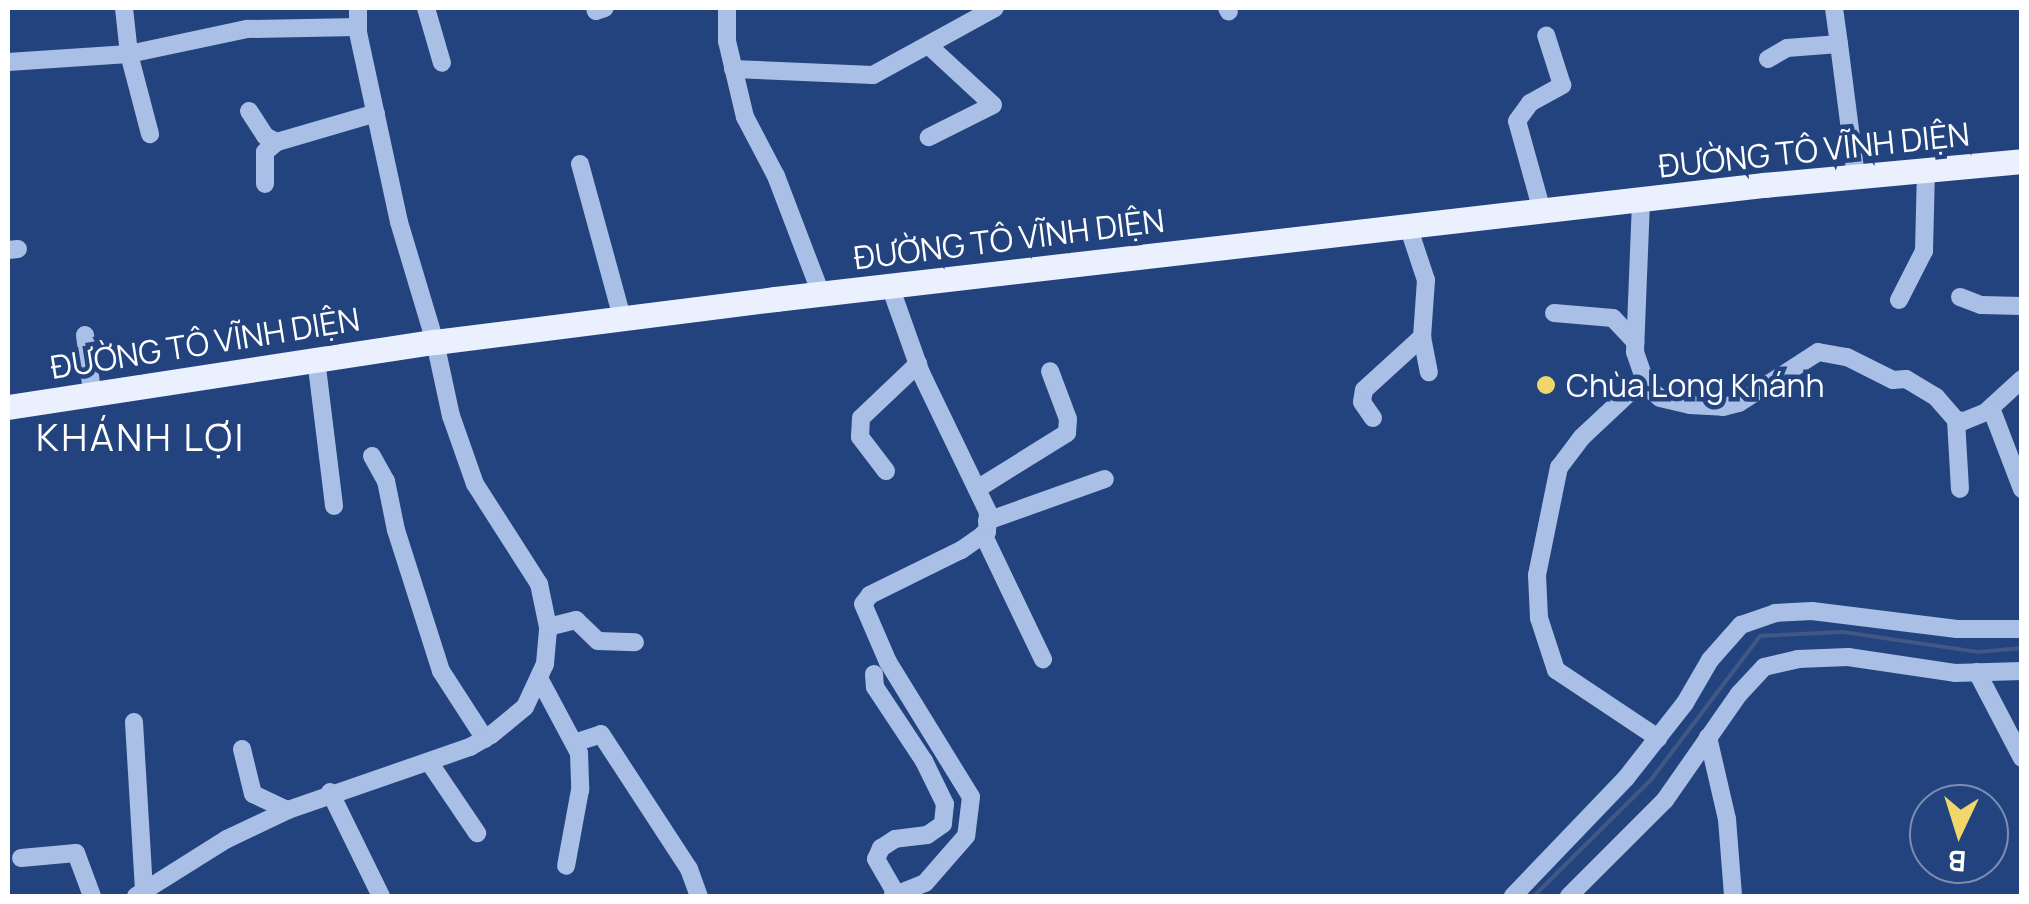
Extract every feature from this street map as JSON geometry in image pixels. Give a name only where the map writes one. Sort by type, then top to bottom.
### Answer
[{"type":"main road","name":"ĐƯỜNG TÔ VĨNH DIỆN","points":[[8,407],[316,359],[622,318],[1408,226],[2022,161]]},
{"type":"street","points":[[124,8],[128,54],[150,134]]},
{"type":"street","points":[[426,8],[442,63]]},
{"type":"street","points":[[594,8],[596,12],[604,8]]},
{"type":"street","points":[[727,8],[733,69],[744,117],[776,176],[822,294]]},
{"type":"street","points":[[733,69],[863,78],[995,8]]},
{"type":"street","points":[[1834,8],[1856,176]]},
{"type":"street","points":[[8,62],[128,54],[247,30],[358,17],[399,222],[435,342],[451,416],[475,484],[538,584],[548,627],[540,680],[525,707],[485,739],[288,810],[227,839],[140,894]]},
{"type":"street","points":[[1542,211],[1516,121],[1530,103],[1562,84],[1546,34]]},
{"type":"street","points":[[1768,59],[1787,48],[1839,44]]},
{"type":"street","points":[[928,45],[993,105],[929,138]]},
{"type":"street","points":[[250,111],[265,136],[277,142]]},
{"type":"street","points":[[265,184],[265,152],[277,142],[376,113]]},
{"type":"street","points":[[580,164],[622,318]]},
{"type":"street","points":[[1898,300],[1905,295],[1924,251],[1926,170]]},
{"type":"street","points":[[1641,202],[1636,342],[1644,379],[1660,398],[1723,407],[1739,403],[1818,352],[1847,357],[1893,380],[1906,379],[1936,397],[1956,420],[1960,489]]},
{"type":"street","points":[[1408,226],[1426,280],[1422,337],[1428,372]]},
{"type":"street","points":[[890,286],[918,364],[977,490],[985,528],[1043,659]]},
{"type":"street","points":[[1960,297],[1981,306],[2022,306]]},
{"type":"street","points":[[1554,313],[1613,318],[1636,342]]},
{"type":"street","points":[[85,334],[92,392]]},
{"type":"street","points":[[1373,418],[1362,402],[1364,390],[1422,337]]},
{"type":"street","points":[[316,359],[334,506]]},
{"type":"street","points":[[886,471],[860,437],[862,418],[918,364]]},
{"type":"street","points":[[977,490],[1066,432],[1068,420],[1050,371]]},
{"type":"street","points":[[1956,420],[1991,408],[2022,378]]},
{"type":"street","points":[[1644,379],[1582,438],[1559,467],[1537,574],[1538,618],[1556,670],[1658,738]]},
{"type":"street","points":[[1991,408],[2022,489]]},
{"type":"street","points":[[372,456],[386,481],[396,530],[441,671],[485,739]]},
{"type":"street","points":[[893,896],[925,883],[966,836],[972,798],[888,662],[863,604],[870,596],[985,528],[1105,479]]},
{"type":"street","points":[[1513,896],[1626,778],[1741,625],[1775,613],[1812,611],[1957,630],[2022,629]]},
{"type":"street","points":[[548,627],[576,620],[598,641],[635,642]]},
{"type":"street","points":[[1570,896],[1665,800],[1708,737],[1764,667],[1798,658],[1848,658],[1976,672],[2022,671]]},
{"type":"street","points":[[1976,672],[2022,758]]},
{"type":"street","points":[[874,674],[875,687],[924,760],[946,804],[942,824],[927,835],[895,838],[882,848],[876,859],[896,892],[893,896]]},
{"type":"street","points":[[540,680],[579,754],[580,790],[566,866]]},
{"type":"street","points":[[134,722],[140,894]]},
{"type":"street","points":[[574,743],[602,734],[689,869],[699,896]]},
{"type":"street","points":[[1708,737],[1727,819],[1733,896]]},
{"type":"street","points":[[242,749],[253,794],[288,810]]},
{"type":"street","points":[[429,762],[477,833]]},
{"type":"street","points":[[330,792],[381,896]]},
{"type":"street","points":[[21,858],[76,853],[92,896]]},
{"type":"waterway","points":[[1534,896],[1650,781],[1760,636],[1843,632],[1978,652],[2022,648]]},
{"type":"place","name":"Chùa Long Khánh","points":[[1546,385]]},
{"type":"district","name":"KHÁNH LỢI","points":[[141,437]]}]
